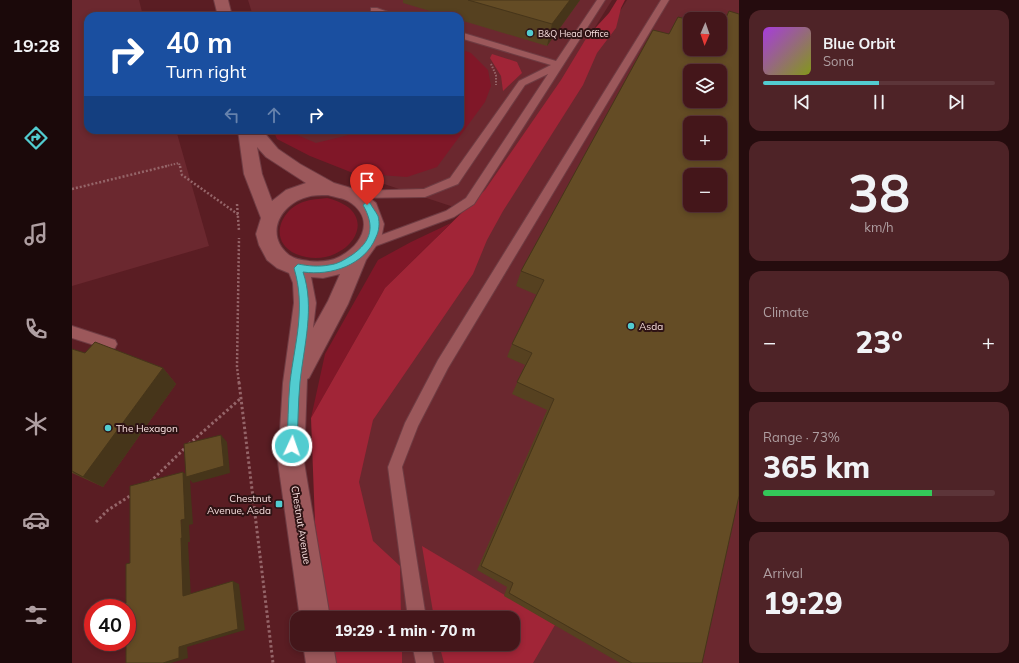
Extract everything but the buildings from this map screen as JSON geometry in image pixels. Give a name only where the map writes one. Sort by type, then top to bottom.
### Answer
[{"type":"street","points":[[221,0],[224,12]]},
{"type":"street","points":[[247,134],[249,158],[255,186],[269,216]]},
{"type":"street","points":[[255,134],[272,153],[328,188]]},
{"type":"street","points":[[328,188],[343,190],[356,195],[367,205],[374,217],[375,230],[363,251],[344,264],[329,269],[313,270],[298,268],[283,262],[273,252],[266,241],[266,228],[269,216],[279,204],[293,194],[310,189],[328,188]]},
{"type":"street","name":"Chestnut Avenue","points":[[295,383],[363,251]]},
{"type":"street","name":"Chestnut Avenue","points":[[298,268],[303,283],[305,303],[295,383],[291,462],[313,611]]},
{"type":"street","points":[[319,651],[321,663]]},
{"type":"lane","points":[[363,251],[450,214],[470,201],[601,0]]},
{"type":"lane","points":[[415,611],[395,467],[412,423],[443,364],[665,0]]},
{"type":"lane","points":[[374,10],[381,12]]},
{"type":"lane","points":[[464,36],[559,65]]},
{"type":"lane","points":[[356,195],[425,193],[454,181],[522,83],[559,65]]},
{"type":"lane","points":[[72,332],[110,344]]},
{"type":"lane","points":[[422,651],[425,663]]},
{"type":"path","points":[[490,61],[496,75],[495,91]]},
{"type":"path","points":[[72,189],[179,163],[182,175],[239,216]]},
{"type":"path","points":[[235,197],[239,216],[237,367],[273,663]]},
{"type":"path","points":[[144,488],[199,434],[241,398]]},
{"type":"path","points":[[96,522],[108,510],[138,490]]},
{"type":"shaded area","points":[[72,0],[139,0],[142,12],[84,12],[84,134],[177,134],[209,246],[72,286]]},
{"type":"shaded area","points":[[248,0],[612,0],[478,215],[378,182],[280,138],[279,134],[464,134],[464,12],[252,12]]},
{"type":"shaded area","points":[[617,0],[625,0],[621,8],[616,28],[597,53],[583,85],[503,211],[487,240],[473,274],[373,420],[359,482],[373,541],[400,566],[401,611],[327,611],[315,523],[311,418],[385,288],[485,190],[561,80],[587,37],[609,13]]},
{"type":"shaded area","points":[[627,0],[739,0],[739,663],[387,663],[384,651],[520,651],[520,611],[376,611],[349,489],[374,400]]},
{"type":"shaded area","points":[[464,50],[471,53],[488,70],[491,86],[485,102],[464,130]]},
{"type":"shaded area","points":[[492,54],[517,62],[522,73],[503,91],[501,76],[490,58]]},
{"type":"shaded area","points":[[275,134],[295,134],[316,143],[349,135],[461,134],[437,167],[407,177],[353,173],[310,156],[277,139]]},
{"type":"shaded area","points":[[327,198],[346,206],[355,216],[358,228],[353,239],[344,249],[330,256],[314,258],[296,254],[287,249],[282,242],[280,226],[288,212],[303,202]]},
{"type":"shaded area","points":[[451,223],[385,288],[311,418],[325,354],[378,260]]},
{"type":"shaded area","points":[[422,546],[555,625],[533,663],[444,663],[441,651],[520,651],[520,611],[433,611]]},
{"type":"shaded area","points":[[332,651],[402,651],[402,663],[334,663]]},
{"type":"place","name":"B&Q Head Office","points":[[530,33]]},
{"type":"place","name":"Asda","points":[[631,326]]},
{"type":"place","name":"The Hexagon","points":[[108,428]]},
{"type":"place","name":"Chestnut Avenue, Asda","points":[[279,504]]},
{"type":"route","points":[[292,446],[295,383],[305,303],[303,283],[298,268],[313,270],[329,269],[344,264],[357,257],[364,251],[375,230],[374,217],[367,205]]}]
